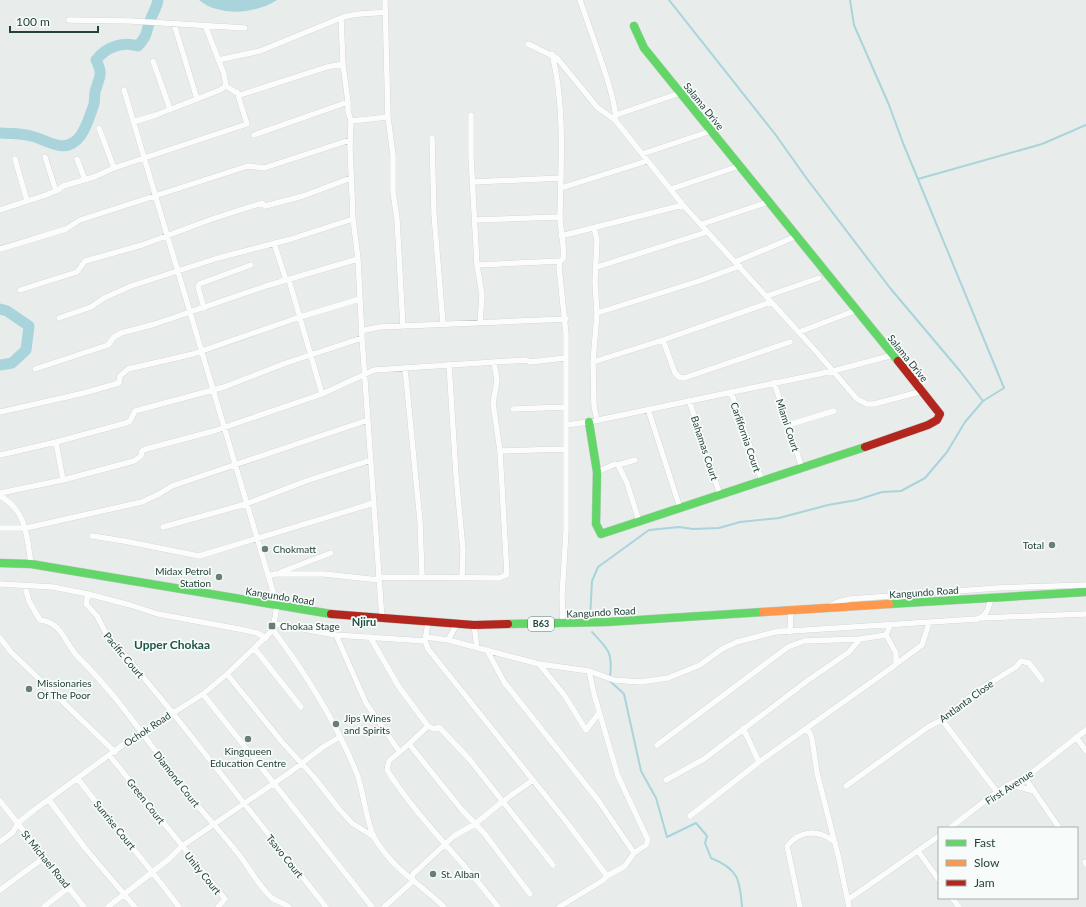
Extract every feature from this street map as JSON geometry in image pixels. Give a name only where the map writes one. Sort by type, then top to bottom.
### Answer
[{"type":"main road","name":"Salama Drive","points":[[596,472],[596,524],[601,534],[604,534],[932,424],[939,419],[940,414],[923,391],[640,44],[634,26]]},
{"type":"main road","points":[[593,421],[596,472]]},
{"type":"main road","name":"Kangundo Road","points":[[0,563],[31,564],[325,613],[382,619],[474,625],[563,624],[1086,592]]},
{"type":"street","points":[[385,0],[384,12],[388,117],[393,155],[393,192],[397,219],[403,327]]},
{"type":"street","points":[[580,0],[611,94],[615,118],[683,205],[767,296],[857,399],[867,404],[923,391]]},
{"type":"street","points":[[218,60],[260,51],[348,15],[358,16],[384,12]]},
{"type":"street","points":[[342,18],[343,64],[348,111],[351,121],[350,140],[353,219],[358,259],[364,375],[382,619]]},
{"type":"street","points":[[69,20],[131,21],[245,28]]},
{"type":"street","points":[[174,24],[197,99]]},
{"type":"street","points":[[205,25],[226,86],[240,95],[326,67],[343,64]]},
{"type":"street","points":[[528,44],[552,54],[557,58],[602,112],[615,118],[680,92]]},
{"type":"street","points":[[552,54],[557,71],[561,106],[560,217],[563,246],[562,259],[560,261],[560,290],[566,320],[566,531],[562,596],[563,624]]},
{"type":"street","points":[[153,61],[170,108]]},
{"type":"street","points":[[133,122],[156,116],[170,108],[197,99],[226,86]]},
{"type":"street","points":[[124,90],[277,605],[274,627],[308,678],[340,737],[358,777],[374,837]]},
{"type":"street","points":[[0,210],[56,191],[62,186],[85,180],[114,168],[247,124],[237,92]]},
{"type":"street","points":[[254,135],[348,102]]},
{"type":"street","points":[[471,115],[477,265],[482,295],[480,324]]},
{"type":"street","points":[[351,121],[388,117]]},
{"type":"street","points":[[99,128],[114,168]]},
{"type":"street","points":[[642,154],[711,131]]},
{"type":"street","points":[[432,138],[434,215],[443,324]]},
{"type":"street","points":[[0,250],[66,229],[80,220],[156,197],[248,166],[264,168],[350,140]]},
{"type":"street","points":[[45,157],[56,191]]},
{"type":"street","points":[[15,159],[27,201]]},
{"type":"street","points":[[77,159],[85,180]]},
{"type":"street","points":[[561,188],[647,160]]},
{"type":"street","points":[[671,189],[739,166]]},
{"type":"street","points":[[20,290],[77,272],[85,261],[168,236],[262,203],[264,206],[303,196],[351,178]]},
{"type":"street","points":[[473,182],[561,178]]},
{"type":"street","points":[[702,224],[768,202]]},
{"type":"street","points":[[561,236],[683,205]]},
{"type":"street","points":[[475,220],[560,217]]},
{"type":"street","points":[[59,318],[91,307],[104,298],[131,286],[218,258],[353,219]]},
{"type":"street","points":[[593,421],[593,362],[597,313],[597,240],[594,228]]},
{"type":"street","points":[[597,267],[707,232]]},
{"type":"street","points":[[735,262],[797,236]]},
{"type":"street","points":[[274,243],[300,317],[322,394]]},
{"type":"street","points":[[35,369],[108,345],[114,337],[121,333],[358,259]]},
{"type":"street","points":[[477,265],[560,261]]},
{"type":"street","points":[[204,308],[198,286],[199,284],[251,265]]},
{"type":"street","points":[[597,313],[699,281],[740,266]]},
{"type":"street","points":[[767,296],[819,278]]},
{"type":"street","points":[[0,412],[55,400],[119,383],[120,376],[128,369],[202,351],[300,317],[360,299]]},
{"type":"street","points":[[593,362],[663,340],[772,302]]},
{"type":"street","points":[[798,332],[857,310]]},
{"type":"street","points":[[362,331],[379,327],[566,320]]},
{"type":"street","points":[[0,455],[126,423],[130,421],[135,411],[213,390],[362,338]]},
{"type":"street","points":[[663,340],[675,373],[679,377],[684,378],[790,342]]},
{"type":"street","points":[[566,425],[648,410],[774,382],[833,371],[893,355]]},
{"type":"street","points":[[0,495],[134,461],[141,456],[142,451],[146,449],[224,428],[322,394],[374,370],[526,360],[530,362],[565,358]]},
{"type":"street","points":[[275,574],[324,574],[379,578],[422,576],[498,578],[507,575],[500,451],[493,403],[497,381],[494,362]]},
{"type":"street","points":[[449,364],[456,475],[463,550],[462,577]]},
{"type":"street","points":[[405,368],[420,521],[422,576]]},
{"type":"street","name":"Miami Court","points":[[774,382],[802,468]]},
{"type":"street","name":"Carlifornia Court","points":[[731,392],[762,481]]},
{"type":"street","name":"Bahamas Court","points":[[690,400],[720,495]]},
{"type":"street","points":[[513,408],[566,407]]},
{"type":"street","points":[[648,410],[680,508]]},
{"type":"street","points":[[788,425],[834,411]]},
{"type":"street","points":[[0,528],[26,528],[142,502],[172,486],[368,420]]},
{"type":"street","points":[[56,442],[63,480]]},
{"type":"street","points":[[500,451],[565,449]]},
{"type":"street","points":[[163,527],[246,504],[306,481],[371,460]]},
{"type":"street","points":[[596,472],[615,464],[618,465],[635,460]]},
{"type":"street","points":[[618,465],[627,483],[639,521]]},
{"type":"street","points":[[0,495],[8,500],[20,513],[26,528],[31,564]]},
{"type":"street","points":[[92,536],[199,556],[374,503]]},
{"type":"street","points":[[268,576],[331,554]]},
{"type":"street","points":[[0,584],[25,587],[53,587],[88,594],[158,614],[257,633],[266,638]]},
{"type":"street","points":[[826,608],[838,602],[850,599],[984,588],[1086,585]]},
{"type":"street","name":"Diamond Court","points":[[25,587],[29,601],[40,620],[53,623],[58,628],[70,649],[104,685],[271,897],[289,907]]},
{"type":"street","name":"Pacific Court","points":[[88,594],[86,604],[97,616],[109,639],[125,655],[172,712],[243,804]]},
{"type":"street","points":[[982,618],[988,610],[991,598]]},
{"type":"street","points":[[790,632],[791,610]]},
{"type":"street","points":[[274,627],[336,635],[448,640],[488,652],[539,664],[589,670],[614,680],[640,682],[668,678],[700,666],[722,649],[758,635],[982,618],[1086,614]]},
{"type":"street","points":[[428,622],[425,639],[428,649],[533,780],[607,876]]},
{"type":"street","points":[[690,816],[759,762],[922,645],[929,623]]},
{"type":"street","points":[[448,640],[457,624]]},
{"type":"street","points":[[474,625],[477,648]]},
{"type":"street","points":[[886,635],[890,626]]},
{"type":"street","name":"Ochok Road","points":[[0,842],[12,832],[18,823],[112,754],[172,712],[203,694],[228,674],[266,638],[274,627]]},
{"type":"street","points":[[336,635],[366,703],[399,751]]},
{"type":"street","points":[[886,635],[896,652],[896,664]]},
{"type":"street","points":[[657,745],[788,647],[804,641],[860,639],[886,635]]},
{"type":"street","points":[[370,637],[399,687],[428,726],[434,729],[439,727],[470,760],[553,865]]},
{"type":"street","name":"Green Court","points":[[0,638],[11,652],[64,701],[112,754],[182,846]]},
{"type":"street","points":[[666,780],[704,759],[806,681],[849,652],[860,639]]},
{"type":"street","points":[[254,649],[301,707]]},
{"type":"street","points":[[488,652],[504,682],[594,795],[634,853]]},
{"type":"street","name":"Antlanta Close","points":[[846,786],[928,727],[942,720],[977,691],[1016,667],[1021,661],[1029,663],[1042,680]]},
{"type":"street","points":[[539,664],[565,696],[586,730],[599,712]]},
{"type":"street","points":[[559,907],[624,866],[634,853],[646,845],[648,840],[618,776],[599,712],[589,670]]},
{"type":"street","points":[[228,674],[282,742],[302,763],[346,817],[374,837],[391,861],[412,882],[444,907]]},
{"type":"street","points":[[203,694],[372,907]]},
{"type":"street","points":[[942,720],[997,792]]},
{"type":"street","points":[[428,726],[389,761],[387,770],[445,844],[498,907]]},
{"type":"street","points":[[743,728],[759,762]]},
{"type":"street","points":[[805,729],[810,734],[817,773],[849,898],[849,907]]},
{"type":"street","name":"First Avenue","points":[[951,827],[997,792],[1012,785],[1019,779],[1025,778],[1086,730]]},
{"type":"street","points":[[108,907],[182,846],[323,747],[340,737]]},
{"type":"street","points":[[1076,737],[1086,751]]},
{"type":"street","points":[[409,744],[484,833],[530,894]]},
{"type":"street","points":[[1025,778],[1058,826]]},
{"type":"street","name":"Sunrise Court","points":[[78,779],[108,818],[153,871],[179,907]]},
{"type":"street","points":[[384,907],[412,882],[413,874],[454,836],[475,824],[502,802],[533,780]]},
{"type":"street","points":[[1012,785],[1034,790]]},
{"type":"street","points":[[49,800],[85,848],[135,907]]},
{"type":"street","name":"St Michael Road","points":[[0,801],[84,907]]},
{"type":"street","name":"Tsavo Court","points":[[243,804],[326,907]]},
{"type":"street","points":[[800,907],[786,846],[797,837],[809,833],[817,833],[834,842]]},
{"type":"street","points":[[849,898],[938,837]]},
{"type":"street","name":"Unity Court","points":[[182,846],[225,899],[218,907]]},
{"type":"street","points":[[918,851],[938,879]]},
{"type":"street","points":[[0,890],[45,857]]},
{"type":"street","points":[[44,907],[69,887]]},
{"type":"street","points":[[953,899],[959,907]]},
{"type":"water","points":[[199,0],[277,0],[259,8],[238,12],[217,9]]},
{"type":"waterway","points":[[0,133],[27,135],[57,145],[65,146],[72,144],[78,139],[86,126],[94,104],[95,92],[100,74],[100,68],[96,60],[100,55],[115,46],[127,44],[138,46],[146,35],[158,0]]},
{"type":"waterway","points":[[669,0],[775,134],[807,179],[890,288],[960,371],[983,401]]},
{"type":"waterway","points":[[590,619],[592,581],[598,567],[649,530],[679,527],[693,529],[719,528],[740,522],[779,518],[828,505],[857,500],[882,492],[901,491],[925,478],[947,452],[965,422],[983,401],[1004,388],[903,143],[889,105],[854,25],[850,0]]},
{"type":"waterway","points":[[918,179],[1042,144],[1086,125]]},
{"type":"waterway","points":[[0,309],[7,311],[29,326],[26,350],[12,363],[0,365]]},
{"type":"waterway","points":[[592,632],[606,647],[610,656],[610,677]]},
{"type":"waterway","points":[[610,681],[624,694],[641,771],[656,798],[667,837],[696,823],[707,836],[705,843],[711,858],[727,866],[736,876],[740,889],[742,907]]},
{"type":"traffic: fast","points":[[634,26],[644,48],[898,361]]},
{"type":"traffic: fast","points":[[589,422],[597,472],[596,524],[601,534],[865,447]]},
{"type":"traffic: fast","points":[[0,563],[31,564],[331,614]]},
{"type":"traffic: fast","points":[[889,604],[1086,592]]},
{"type":"traffic: fast","points":[[508,624],[607,622],[763,612]]},
{"type":"traffic: slow","points":[[763,612],[889,604]]},
{"type":"traffic: jam","points":[[865,447],[928,425],[937,420],[940,414],[898,361]]},
{"type":"traffic: jam","points":[[331,614],[474,625],[508,624]]},
{"type":"place","name":"Total","points":[[1052,545]]},
{"type":"place","name":"Chokmatt","points":[[265,549]]},
{"type":"place","name":"Midax Petrol Station","points":[[219,577]]},
{"type":"place","name":"Chokaa Stage","points":[[272,626]]},
{"type":"place","name":"Missionaries Of The Poor","points":[[29,689]]},
{"type":"place","name":"Jips Wines and Spirits","points":[[336,724]]},
{"type":"place","name":"Kingqueen Education Centre","points":[[248,739]]},
{"type":"place","name":"St. Alban","points":[[433,874]]},
{"type":"district","name":"Njiru","points":[[364,622]]},
{"type":"district","name":"Upper Chokaa","points":[[172,645]]}]
